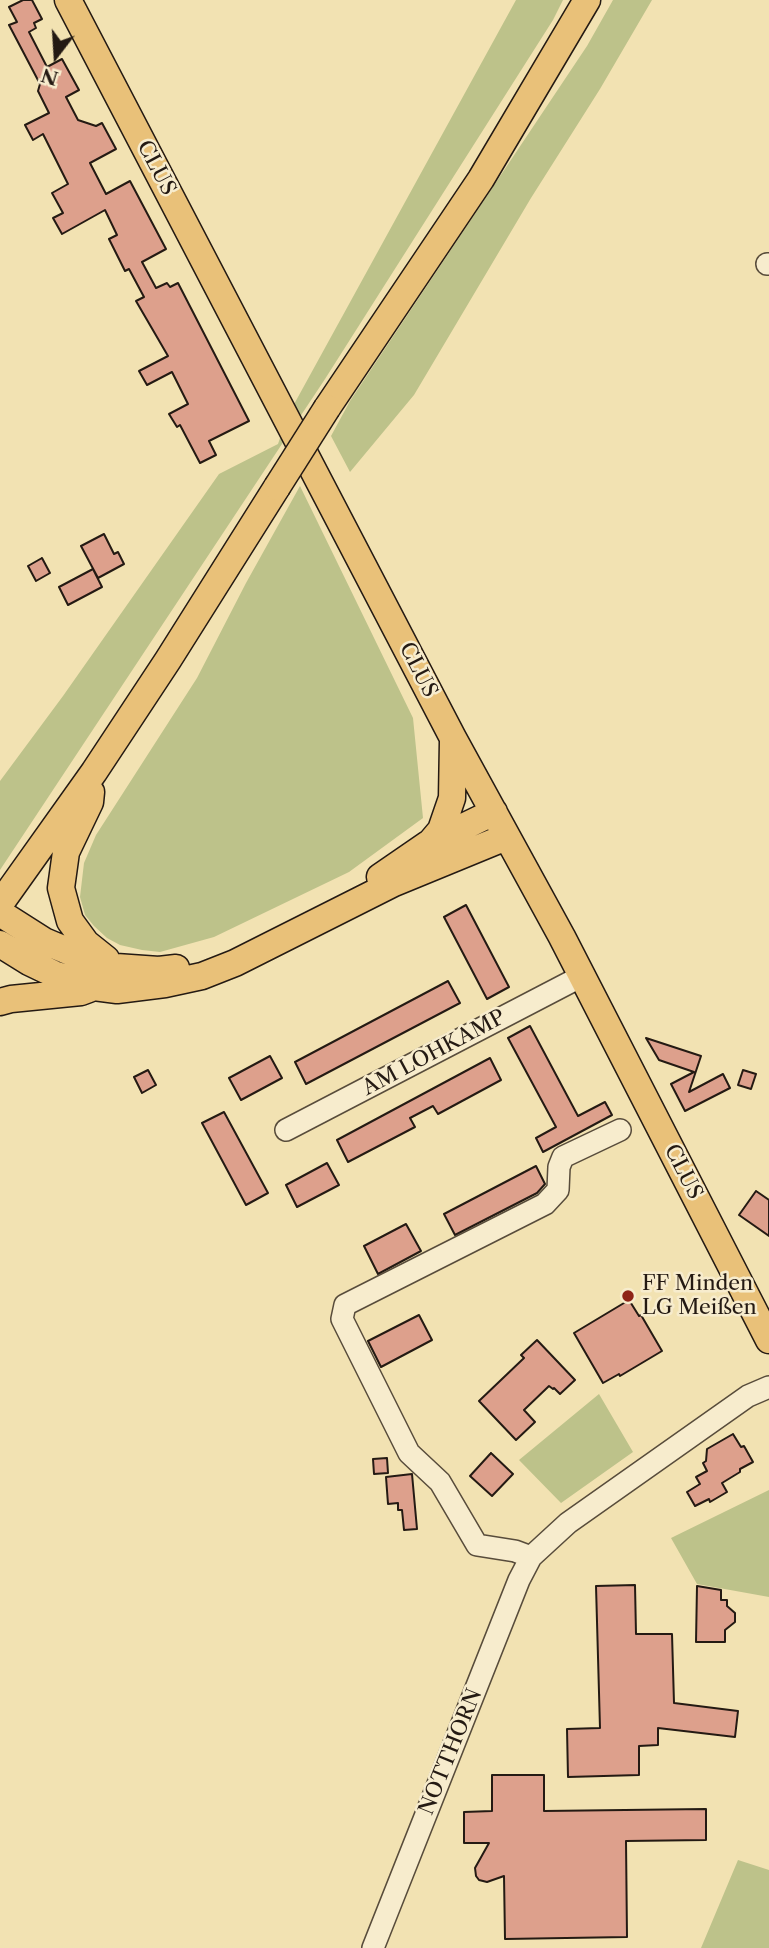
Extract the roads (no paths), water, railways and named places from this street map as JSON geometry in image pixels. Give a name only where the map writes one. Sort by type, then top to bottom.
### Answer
[{"type":"main road","name":"CLUS","points":[[68,0],[453,738],[582,976],[769,1340]]},
{"type":"main road","points":[[0,904],[94,772],[327,408],[481,179],[587,0]]},
{"type":"main road","points":[[428,844],[441,830],[452,798],[453,738]]},
{"type":"main road","points":[[94,772],[90,802],[66,852],[61,888],[70,921],[86,943],[116,967]]},
{"type":"main road","points":[[0,914],[44,941],[82,957],[116,967],[159,970],[193,965],[229,953],[320,910],[386,873],[428,844],[494,812]]},
{"type":"main road","points":[[0,944],[54,974],[94,988],[117,990],[165,984],[202,976],[235,962],[394,883],[506,837]]},
{"type":"main road","points":[[0,1002],[94,988]]},
{"type":"street","name":"AM LOHKAMP","points":[[286,1130],[582,976]]},
{"type":"street","points":[[530,1557],[515,1551],[477,1545],[440,1482],[409,1453],[342,1319],[345,1305],[545,1204],[558,1190],[559,1167],[563,1157],[620,1130]]},
{"type":"street","name":"NOTTHORN","points":[[373,1948],[530,1557],[568,1523],[748,1396],[769,1387]]},
{"type":"place","name":"FF Minden LG Meißen","points":[[628,1296]]}]
